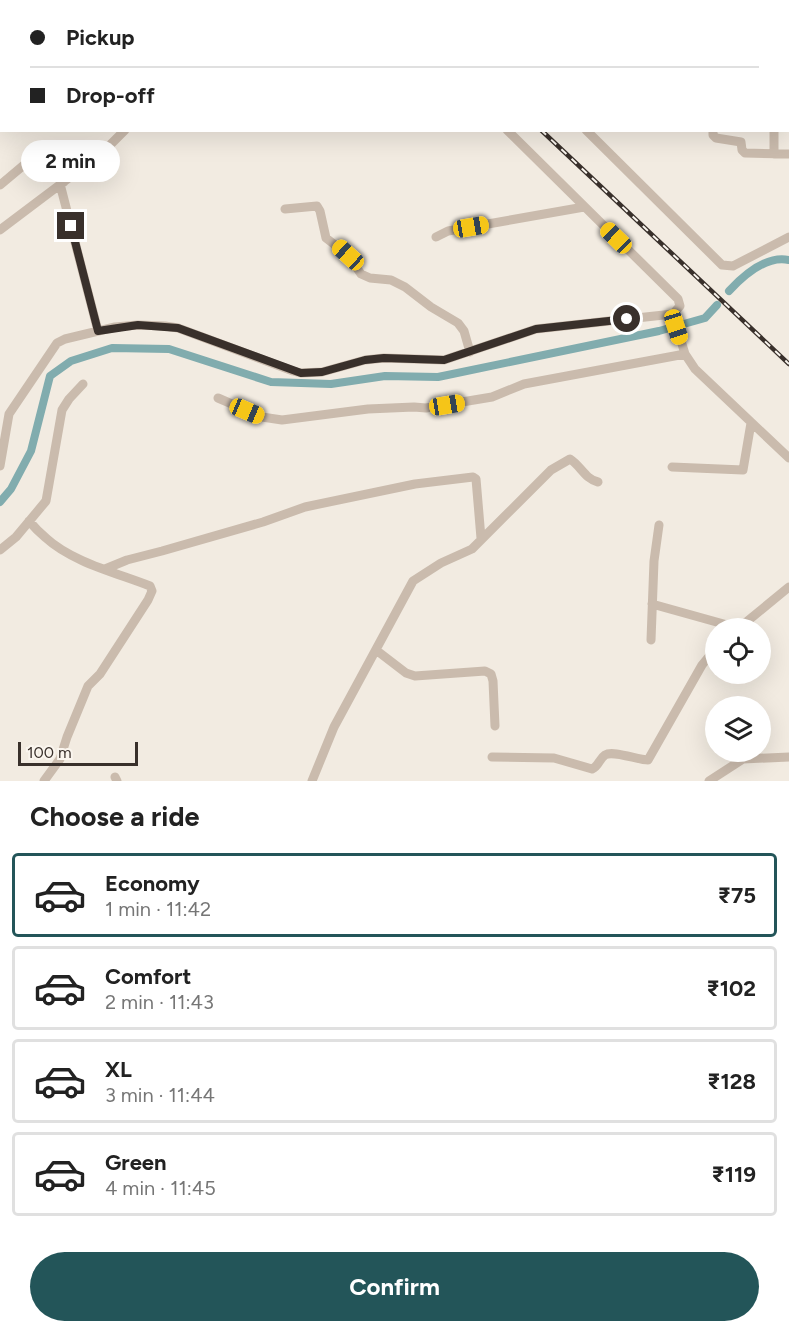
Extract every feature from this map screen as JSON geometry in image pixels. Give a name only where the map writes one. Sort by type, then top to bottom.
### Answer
[{"type":"street","points":[[0,230],[102,153],[123,132]]},
{"type":"street","points":[[0,466],[9,414],[57,343],[98,331],[138,325],[178,328],[301,373],[322,372],[365,360],[384,358],[444,360],[536,329],[673,314],[680,306],[678,298],[509,132]]},
{"type":"street","points":[[588,132],[722,265],[733,266],[789,237]]},
{"type":"street","points":[[713,132],[716,138],[741,142],[745,153],[789,154]]},
{"type":"street","points":[[774,132],[774,154]]},
{"type":"street","points":[[0,185],[37,154],[62,183],[98,331]]},
{"type":"street","points":[[285,209],[317,206],[326,238],[348,255],[361,274],[370,278],[391,279],[458,323],[464,331],[470,352]]},
{"type":"street","points":[[436,237],[448,231],[584,207]]},
{"type":"street","points":[[673,314],[685,354],[695,369],[789,458]]},
{"type":"street","points":[[218,398],[262,417],[282,420],[368,409],[414,406],[426,408],[492,397],[524,384],[685,354]]},
{"type":"street","points":[[0,550],[16,537],[48,496],[62,410],[82,384]]},
{"type":"street","points":[[672,467],[743,470],[751,423]]},
{"type":"street","points":[[312,781],[334,727],[413,581],[441,563],[472,549],[551,470],[570,459],[577,464],[586,477],[598,482]]},
{"type":"street","points":[[105,569],[127,560],[184,545],[304,507],[415,484],[472,477],[476,479],[482,538]]},
{"type":"street","points":[[29,521],[47,540],[83,560],[150,586],[152,594],[100,674],[88,686],[60,759],[44,781]]},
{"type":"street","points":[[651,640],[659,525]]},
{"type":"street","points":[[750,618],[789,587]]},
{"type":"street","points":[[652,604],[705,619]]},
{"type":"street","points":[[376,650],[406,673],[415,676],[485,671],[491,674],[495,726]]},
{"type":"street","points":[[492,757],[554,758],[592,769],[597,766],[602,757],[610,753],[648,760],[705,661]]},
{"type":"street","points":[[709,781],[743,759],[789,757]]},
{"type":"waterway","points":[[729,291],[756,268],[772,261],[789,260]]},
{"type":"waterway","points":[[0,502],[11,489],[31,451],[50,376],[71,361],[112,348],[169,349],[271,382],[331,384],[385,376],[438,377],[659,331],[705,318],[717,305]]},
{"type":"railway","points":[[543,132],[789,364]]},
{"type":"route","points":[[71,226],[98,331],[138,325],[178,328],[301,373],[322,372],[365,360],[384,358],[449,360],[536,329],[627,319]]}]
